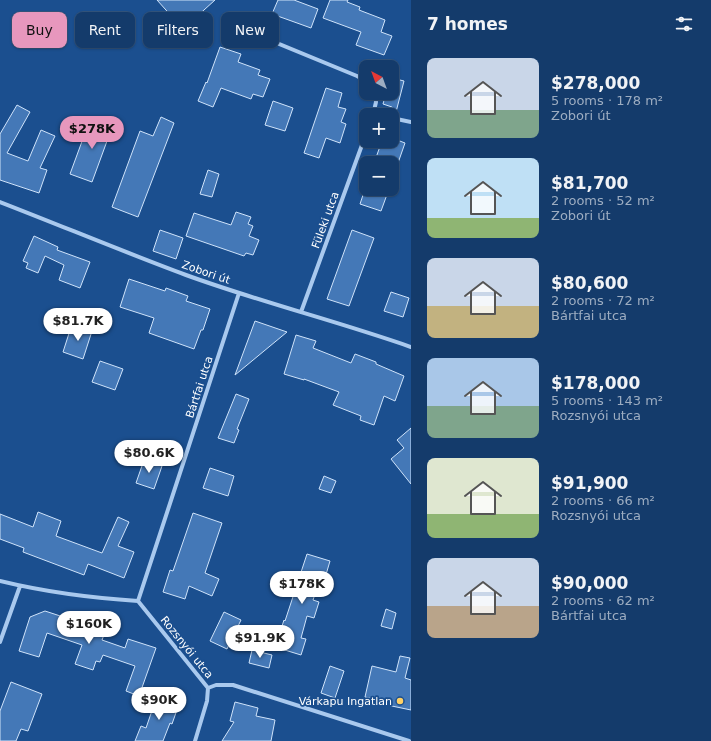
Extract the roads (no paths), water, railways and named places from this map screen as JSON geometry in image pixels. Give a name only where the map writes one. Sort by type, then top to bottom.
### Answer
[{"type":"street","points":[[279,44],[359,77]]},
{"type":"street","points":[[399,119],[411,122]]},
{"type":"street","name":"Füleki utca","points":[[301,312],[361,148]]},
{"type":"street","name":"Zobori út","points":[[0,202],[186,275],[239,293],[359,329],[411,347]]},
{"type":"street","name":"Bártfai utca","points":[[138,601],[239,293]]},
{"type":"street","points":[[0,581],[89,598],[138,601]]},
{"type":"street","points":[[0,642],[20,586]]},
{"type":"street","name":"Rozsnyói utca","points":[[138,601],[208,688],[216,685],[233,686],[409,741]]},
{"type":"street","points":[[195,741],[207,701],[208,688]]},
{"type":"place","name":"Várkapu Ingatlan","points":[[400,701]]}]
